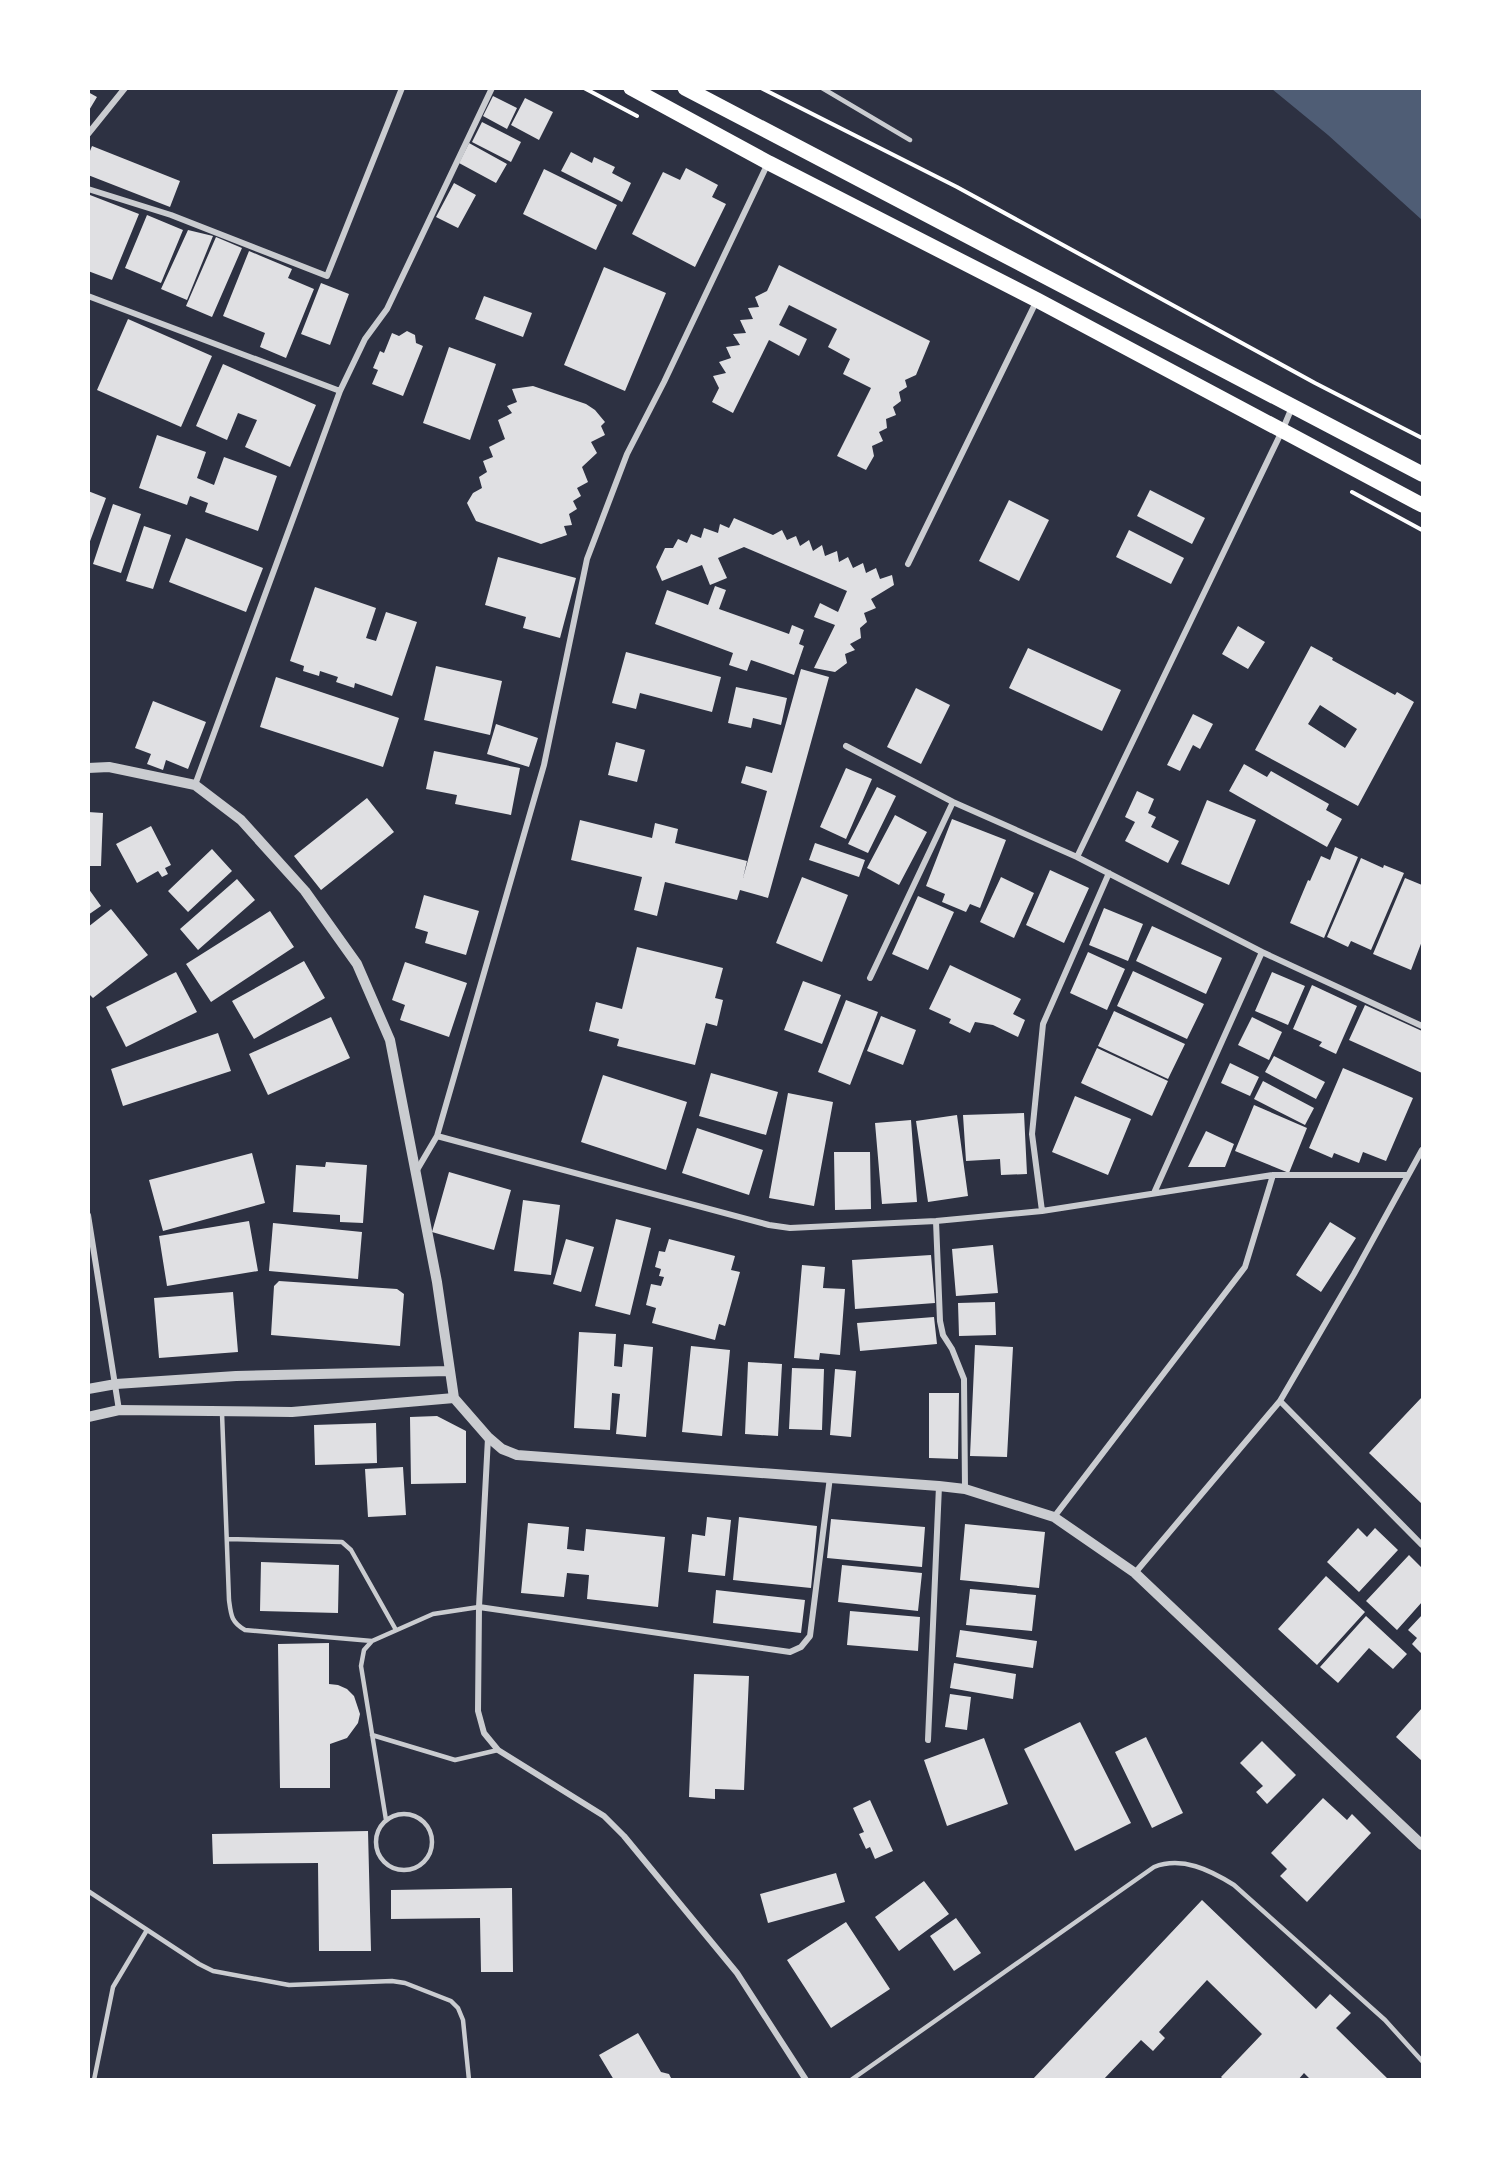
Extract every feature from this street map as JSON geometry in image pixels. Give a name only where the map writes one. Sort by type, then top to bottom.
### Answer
[{"type":"main road","points":[[631,88],[769,163],[1037,300],[1422,505]]},
{"type":"main road","points":[[685,88],[1422,474]]},
{"type":"street","points":[[88,134],[125,88]]},
{"type":"street","points":[[88,189],[171,215],[327,276],[402,88]]},
{"type":"street","points":[[195,785],[340,391],[365,339],[387,309],[492,88]]},
{"type":"street","points":[[417,1170],[437,1136],[544,765],[587,559],[627,454],[769,163]]},
{"type":"street","points":[[88,296],[340,391]]},
{"type":"street","points":[[908,564],[1037,300]]},
{"type":"street","points":[[1077,857],[1293,405]]},
{"type":"street","points":[[846,746],[953,802],[1077,857],[1262,952],[1422,1026]]},
{"type":"street","points":[[88,768],[108,767],[195,785],[241,820],[305,891],[357,964],[390,1040],[417,1170],[437,1282],[454,1398],[488,1437],[502,1449],[517,1455],[966,1489],[1054,1517],[1135,1573],[1422,1845]]},
{"type":"street","points":[[870,978],[953,802]]},
{"type":"street","points":[[1042,1211],[1032,1134],[1043,1024],[1109,873]]},
{"type":"street","points":[[1154,1193],[1262,952]]},
{"type":"street","points":[[437,1136],[769,1225],[790,1228],[936,1221],[1042,1211],[1273,1175],[1408,1175]]},
{"type":"street","points":[[1135,1573],[1280,1401],[1354,1274],[1422,1150]]},
{"type":"street","points":[[1054,1517],[1245,1267],[1273,1175]]},
{"type":"street","points":[[88,1215],[119,1410]]},
{"type":"street","points":[[936,1221],[940,1321],[943,1335],[952,1349],[964,1379],[966,1489]]},
{"type":"street","points":[[88,1389],[116,1384],[236,1376],[449,1371]]},
{"type":"street","points":[[88,1417],[119,1410],[292,1412],[454,1398]]},
{"type":"street","points":[[1280,1401],[1422,1544]]},
{"type":"street","points":[[488,1437],[479,1607],[478,1711],[484,1733],[498,1750],[604,1816],[624,1836],[737,1973],[806,2079]]},
{"type":"street","points":[[479,1607],[790,1652],[801,1647],[810,1636],[830,1477]]},
{"type":"street","points":[[928,1740],[939,1486]]},
{"type":"lane","points":[[822,88],[910,140]]},
{"type":"lane","points":[[222,1412],[229,1600],[231,1614],[236,1625],[245,1630],[372,1641]]},
{"type":"lane","points":[[228,1539],[342,1542],[351,1550],[396,1630]]},
{"type":"lane","points":[[386,1820],[395,1815],[404,1814],[421,1819],[427,1826],[432,1833],[431,1852],[421,1866],[403,1871],[393,1869],[385,1864],[376,1847],[376,1837],[386,1820],[361,1666],[364,1650],[372,1641],[433,1614],[479,1607]]},
{"type":"lane","points":[[372,1735],[455,1760],[498,1750]]},
{"type":"lane","points":[[851,2079],[1154,1867],[1164,1863],[1199,1866],[1214,1872],[1234,1885],[1385,2020],[1422,2061]]},
{"type":"lane","points":[[88,1891],[213,1971],[289,1985],[398,1982],[451,2001],[458,2008],[463,2020],[469,2079]]},
{"type":"lane","points":[[93,2079],[113,1988],[147,1930]]},
{"type":"path","points":[[761,88],[957,187],[1316,383],[1422,438]]},
{"type":"water","points":[[1272,89],[1422,89],[1422,220],[1328,135]]},
{"type":"building","points":[[88,92],[97,97],[88,112]]},
{"type":"building","points":[[493,96],[517,108],[507,129],[483,116]]},
{"type":"building","points":[[525,98],[553,112],[539,140],[511,125]]},
{"type":"building","points":[[482,122],[521,142],[511,162],[472,142]]},
{"type":"building","points":[[469,143],[507,164],[496,183],[459,163]]},
{"type":"building","points":[[92,146],[180,181],[170,207],[88,175],[88,156]]},
{"type":"building","points":[[571,152],[592,163],[594,157],[615,167],[612,173],[631,183],[622,202],[561,171]]},
{"type":"building","points":[[686,168],[718,185],[712,197],[726,204],[695,267],[632,234],[663,172],[680,180]]},
{"type":"building","points":[[544,169],[617,205],[596,250],[523,214]]},
{"type":"building","points":[[454,183],[476,195],[458,228],[436,217]]},
{"type":"building","points":[[90,195],[139,214],[112,280],[88,271]]},
{"type":"building","points":[[147,215],[183,230],[161,283],[125,268]]},
{"type":"building","points":[[188,230],[213,236],[187,300],[161,289]]},
{"type":"building","points":[[216,237],[242,248],[212,317],[186,306]]},
{"type":"building","points":[[249,251],[292,269],[288,278],[314,289],[286,358],[260,347],[265,333],[223,316]]},
{"type":"building","points":[[779,265],[930,341],[916,375],[905,380],[907,387],[899,392],[901,401],[893,407],[896,415],[886,419],[887,428],[879,432],[883,441],[872,446],[874,456],[866,470],[837,456],[871,388],[843,374],[850,359],[828,347],[837,329],[789,305],[779,325],[807,339],[799,356],[769,340],[733,413],[712,402],[719,388],[713,376],[726,373],[719,362],[731,358],[726,347],[740,345],[733,334],[746,333],[740,320],[753,319],[748,308],[759,307],[755,297],[767,291]]},
{"type":"building","points":[[604,267],[666,293],[625,391],[564,365]]},
{"type":"building","points":[[321,283],[349,294],[330,345],[301,334]]},
{"type":"building","points":[[484,296],[532,313],[523,337],[475,319]]},
{"type":"building","points":[[128,319],[212,356],[181,427],[97,390]]},
{"type":"building","points":[[407,331],[415,335],[416,343],[423,346],[403,396],[372,384],[378,370],[373,368],[380,351],[384,353],[392,333],[399,336]]},
{"type":"building","points":[[449,347],[496,364],[470,440],[423,423]]},
{"type":"building","points":[[223,364],[316,405],[290,467],[245,447],[257,420],[238,413],[227,440],[196,426]]},
{"type":"building","points":[[533,386],[586,404],[595,410],[605,422],[601,426],[605,435],[591,442],[597,453],[582,467],[588,482],[577,488],[581,496],[573,501],[577,509],[569,514],[572,525],[564,526],[567,535],[541,544],[476,521],[467,503],[473,493],[482,488],[479,477],[487,472],[483,461],[493,457],[489,447],[505,439],[498,420],[512,413],[507,406],[517,402],[512,389]]},
{"type":"building","points":[[157,435],[206,452],[197,478],[214,485],[224,457],[277,476],[258,531],[205,512],[208,503],[190,496],[187,505],[139,488]]},
{"type":"building","points":[[1150,490],[1205,518],[1192,544],[1137,516]]},
{"type":"building","points":[[88,491],[106,498],[89,544],[88,544]]},
{"type":"building","points":[[1009,500],[1049,520],[1019,581],[979,561]]},
{"type":"building","points":[[113,504],[141,514],[121,573],[93,564]]},
{"type":"building","points":[[734,518],[773,535],[782,530],[787,540],[796,536],[800,546],[809,540],[813,551],[822,545],[825,556],[837,551],[839,562],[848,557],[853,568],[863,563],[866,573],[876,568],[880,579],[892,575],[894,585],[871,599],[876,608],[864,613],[867,622],[860,628],[861,638],[850,644],[855,650],[845,654],[847,663],[835,672],[814,668],[835,625],[814,617],[820,603],[838,612],[847,591],[744,547],[718,558],[727,578],[710,585],[702,565],[662,581],[656,567],[665,548],[673,548],[678,539],[687,543],[691,534],[701,538],[704,528],[718,533],[720,524],[729,528]]},
{"type":"building","points":[[144,526],[171,535],[153,589],[126,581]]},
{"type":"building","points":[[1129,530],[1184,558],[1171,584],[1116,557]]},
{"type":"building","points":[[186,538],[263,568],[246,612],[169,582]]},
{"type":"building","points":[[498,557],[576,578],[560,638],[523,628],[526,617],[485,605]]},
{"type":"building","points":[[715,586],[726,590],[719,609],[789,634],[792,625],[804,630],[799,644],[804,646],[794,675],[751,660],[747,671],[729,665],[733,653],[655,624],[667,590],[708,605]]},
{"type":"building","points":[[315,587],[376,608],[366,638],[376,641],[386,612],[417,622],[392,696],[355,683],[354,688],[336,682],[338,677],[320,671],[319,676],[303,671],[304,666],[290,661]]},
{"type":"building","points":[[1238,626],[1265,642],[1248,669],[1222,654]]},
{"type":"building","points":[[1311,646],[1395,695],[1397,692],[1414,702],[1358,806],[1255,750]],"holes":[[[1320,705],[1357,729],[1345,748],[1308,724]]]},
{"type":"building","points":[[1028,648],[1121,690],[1102,731],[1009,688]]},
{"type":"building","points":[[626,652],[721,677],[712,712],[640,693],[636,709],[612,703]]},
{"type":"building","points":[[436,666],[502,681],[490,735],[424,720]]},
{"type":"building","points":[[801,669],[829,677],[768,898],[740,890],[737,900],[665,882],[657,916],[634,910],[642,877],[571,860],[580,820],[652,838],[655,823],[678,829],[675,843],[747,861],[743,878],[767,791],[741,783],[746,766],[772,773]]},
{"type":"building","points":[[276,677],[399,718],[383,767],[260,727]]},
{"type":"building","points":[[736,687],[787,698],[781,725],[753,718],[751,728],[728,723]]},
{"type":"building","points":[[916,688],[950,705],[921,764],[887,747]]},
{"type":"building","points":[[153,701],[206,722],[188,769],[166,760],[163,770],[147,764],[151,754],[135,748]]},
{"type":"building","points":[[1193,714],[1213,724],[1200,749],[1193,745],[1180,771],[1167,765]]},
{"type":"building","points":[[496,724],[538,738],[529,767],[487,754]]},
{"type":"building","points":[[616,742],[645,750],[637,782],[608,775]]},
{"type":"building","points":[[434,751],[520,768],[511,815],[455,804],[457,795],[426,789]]},
{"type":"building","points":[[1244,764],[1267,777],[1271,771],[1329,804],[1326,810],[1342,819],[1327,847],[1229,791]]},
{"type":"building","points":[[846,768],[872,779],[846,839],[820,827]]},
{"type":"building","points":[[877,787],[896,796],[868,853],[848,844]]},
{"type":"building","points":[[1137,791],[1154,799],[1148,813],[1156,817],[1151,827],[1179,841],[1168,863],[1125,841],[1135,822],[1125,817]]},
{"type":"building","points":[[367,798],[394,832],[321,890],[294,856]]},
{"type":"building","points":[[1207,800],[1256,820],[1229,885],[1181,864]]},
{"type":"building","points":[[88,812],[103,813],[101,866],[88,866]]},
{"type":"building","points":[[895,815],[927,832],[899,885],[867,868]]},
{"type":"building","points":[[952,819],[1006,840],[980,908],[970,904],[966,912],[942,902],[945,894],[926,886]]},
{"type":"building","points":[[151,826],[171,865],[165,868],[168,874],[162,877],[158,871],[137,883],[116,844]]},
{"type":"building","points":[[815,843],[865,860],[859,877],[809,860]]},
{"type":"building","points":[[1335,847],[1358,857],[1324,938],[1290,923],[1321,856],[1330,860]]},
{"type":"building","points":[[212,849],[232,871],[188,912],[168,891]]},
{"type":"building","points":[[1361,858],[1383,868],[1384,865],[1404,873],[1371,950],[1351,941],[1348,947],[1327,937]]},
{"type":"building","points":[[1050,870],[1089,888],[1064,943],[1026,925]]},
{"type":"building","points":[[802,877],[848,895],[822,962],[776,943]]},
{"type":"building","points":[[1001,877],[1034,893],[1014,938],[980,922]]},
{"type":"building","points":[[1405,878],[1422,885],[1422,941],[1411,970],[1373,954]]},
{"type":"building","points":[[237,879],[255,900],[198,950],[180,929]]},
{"type":"building","points":[[88,888],[101,906],[88,915]]},
{"type":"building","points":[[424,895],[479,911],[466,955],[425,943],[428,932],[415,928]]},
{"type":"building","points":[[918,896],[954,912],[928,970],[892,954]]},
{"type":"building","points":[[1104,908],[1143,924],[1128,961],[1089,945]]},
{"type":"building","points":[[111,909],[148,955],[93,998],[88,993],[88,927]]},
{"type":"building","points":[[270,911],[294,947],[211,1002],[186,964]]},
{"type":"building","points":[[1152,926],[1222,958],[1206,994],[1136,961]]},
{"type":"building","points":[[637,947],[723,968],[715,998],[723,1000],[717,1026],[706,1023],[695,1065],[617,1046],[619,1039],[589,1031],[596,1002],[622,1009]]},
{"type":"building","points":[[1088,952],[1125,969],[1107,1010],[1070,993]]},
{"type":"building","points":[[304,961],[325,998],[254,1039],[232,1001]]},
{"type":"building","points":[[405,962],[467,983],[449,1037],[400,1020],[405,1005],[392,1000]]},
{"type":"building","points":[[950,965],[1021,999],[1013,1014],[1025,1020],[1018,1037],[993,1025],[975,1022],[970,1033],[949,1023],[951,1019],[929,1009]]},
{"type":"building","points":[[1133,971],[1204,1004],[1187,1039],[1117,1006]]},
{"type":"building","points":[[176,972],[197,1012],[126,1047],[106,1007]]},
{"type":"building","points":[[1272,972],[1305,986],[1288,1025],[1255,1011]]},
{"type":"building","points":[[803,981],[841,995],[822,1044],[784,1030]]},
{"type":"building","points":[[1312,985],[1357,1006],[1336,1054],[1319,1046],[1322,1042],[1293,1029]]},
{"type":"building","points":[[846,1000],[878,1012],[850,1085],[818,1072]]},
{"type":"building","points":[[1365,1005],[1422,1031],[1422,1073],[1349,1040]]},
{"type":"building","points":[[1114,1011],[1185,1044],[1168,1079],[1098,1046]]},
{"type":"building","points":[[881,1016],[916,1030],[903,1065],[867,1051]]},
{"type":"building","points":[[331,1017],[350,1058],[268,1095],[249,1054]]},
{"type":"building","points":[[1252,1017],[1282,1032],[1269,1060],[1238,1045]]},
{"type":"building","points":[[218,1033],[231,1071],[123,1106],[111,1069]]},
{"type":"building","points":[[1097,1048],[1168,1081],[1152,1116],[1081,1083]]},
{"type":"building","points":[[1274,1056],[1325,1082],[1316,1099],[1265,1072]]},
{"type":"building","points":[[1230,1063],[1259,1077],[1250,1096],[1221,1083]]},
{"type":"building","points":[[1343,1068],[1413,1098],[1386,1161],[1363,1152],[1359,1163],[1334,1153],[1332,1158],[1309,1148]]},
{"type":"building","points":[[711,1073],[778,1092],[766,1135],[699,1116]]},
{"type":"building","points":[[603,1075],[687,1102],[666,1170],[581,1142]]},
{"type":"building","points":[[1263,1081],[1314,1108],[1305,1125],[1254,1099]]},
{"type":"building","points":[[788,1093],[833,1102],[814,1206],[769,1198]]},
{"type":"building","points":[[1075,1096],[1131,1119],[1108,1175],[1052,1152]]},
{"type":"building","points":[[1254,1105],[1307,1128],[1289,1173],[1235,1151]]},
{"type":"building","points":[[1024,1113],[1027,1174],[1001,1175],[1000,1159],[966,1161],[963,1115]]},
{"type":"building","points":[[957,1115],[968,1196],[928,1202],[916,1121]]},
{"type":"building","points":[[911,1120],[917,1202],[882,1204],[875,1123]]},
{"type":"building","points":[[697,1128],[763,1150],[749,1195],[682,1173]]},
{"type":"building","points":[[1206,1131],[1234,1144],[1225,1167],[1188,1167]]},
{"type":"building","points":[[834,1152],[870,1152],[871,1209],[835,1210]]},
{"type":"building","points":[[252,1153],[265,1203],[163,1231],[149,1180]]},
{"type":"building","points":[[326,1162],[367,1165],[363,1223],[340,1222],[340,1215],[293,1212],[296,1165],[325,1167]]},
{"type":"building","points":[[449,1172],[511,1190],[494,1250],[432,1232]]},
{"type":"building","points":[[523,1200],[560,1205],[551,1275],[514,1271]]},
{"type":"building","points":[[616,1219],[651,1228],[630,1315],[595,1306]]},
{"type":"building","points":[[249,1221],[258,1271],[167,1286],[159,1236]]},
{"type":"building","points":[[1330,1222],[1356,1238],[1321,1292],[1296,1275]]},
{"type":"building","points":[[273,1223],[362,1232],[358,1279],[269,1271]]},
{"type":"building","points":[[566,1239],[594,1247],[581,1292],[553,1284]]},
{"type":"building","points":[[669,1239],[735,1256],[731,1270],[740,1272],[725,1326],[719,1324],[715,1340],[652,1323],[656,1308],[646,1305],[651,1284],[661,1286],[664,1277],[659,1276],[661,1269],[655,1267],[659,1251],[665,1252]]},
{"type":"building","points":[[993,1245],[998,1293],[956,1296],[952,1249]]},
{"type":"building","points":[[931,1255],[935,1303],[855,1309],[852,1260]]},
{"type":"building","points":[[802,1265],[825,1267],[823,1288],[845,1289],[840,1355],[820,1353],[819,1360],[794,1358]]},
{"type":"building","points":[[279,1281],[397,1289],[404,1294],[400,1346],[271,1335],[274,1286]]},
{"type":"building","points":[[233,1292],[238,1352],[159,1358],[154,1298]]},
{"type":"building","points":[[995,1302],[996,1335],[959,1336],[958,1303]]},
{"type":"building","points":[[934,1317],[937,1344],[860,1351],[857,1323]]},
{"type":"building","points":[[579,1332],[616,1334],[614,1366],[622,1367],[624,1344],[653,1347],[646,1437],[616,1434],[620,1394],[612,1393],[610,1430],[574,1428]]},
{"type":"building","points":[[975,1345],[1013,1347],[1007,1457],[970,1456]]},
{"type":"building","points":[[691,1346],[730,1350],[722,1436],[682,1432]]},
{"type":"building","points":[[748,1362],[782,1364],[778,1436],[745,1434]]},
{"type":"building","points":[[792,1368],[824,1369],[822,1430],[789,1429]]},
{"type":"building","points":[[835,1369],[856,1371],[851,1437],[830,1435]]},
{"type":"building","points":[[929,1393],[959,1393],[958,1459],[929,1458]]},
{"type":"building","points":[[1422,1397],[1422,1504],[1369,1453]]},
{"type":"building","points":[[437,1416],[466,1431],[466,1483],[411,1484],[410,1417]]},
{"type":"building","points":[[376,1423],[377,1463],[315,1465],[314,1425]]},
{"type":"building","points":[[403,1467],[406,1515],[368,1517],[365,1469]]},
{"type":"building","points":[[707,1517],[731,1520],[725,1576],[688,1572],[692,1534],[705,1536]]},
{"type":"building","points":[[739,1517],[817,1526],[811,1588],[733,1580]]},
{"type":"building","points":[[831,1519],[925,1527],[922,1567],[827,1558]]},
{"type":"building","points":[[528,1523],[569,1527],[567,1549],[584,1551],[586,1529],[665,1537],[658,1607],[587,1599],[589,1575],[567,1573],[564,1597],[521,1593]]},
{"type":"building","points":[[965,1524],[1045,1532],[1039,1588],[960,1580]]},
{"type":"building","points":[[1358,1528],[1367,1537],[1375,1528],[1398,1550],[1359,1592],[1327,1562]]},
{"type":"building","points":[[1409,1555],[1422,1568],[1422,1602],[1397,1630],[1366,1601]]},
{"type":"building","points":[[261,1562],[339,1565],[338,1613],[260,1611]]},
{"type":"building","points":[[842,1565],[922,1573],[918,1611],[838,1602]]},
{"type":"building","points":[[1326,1576],[1365,1612],[1317,1665],[1278,1629]]},
{"type":"building","points":[[970,1589],[1036,1595],[1032,1631],[966,1625]]},
{"type":"building","points":[[716,1590],[805,1600],[801,1633],[713,1623]]},
{"type":"building","points":[[850,1611],[920,1617],[918,1651],[847,1645]]},
{"type":"building","points":[[1422,1615],[1422,1654],[1412,1644],[1417,1638],[1408,1630]]},
{"type":"building","points":[[1366,1616],[1407,1654],[1393,1669],[1369,1648],[1338,1683],[1320,1667]]},
{"type":"building","points":[[960,1630],[1037,1641],[1033,1668],[956,1657]]},
{"type":"building","points":[[329,1643],[329,1684],[347,1689],[354,1696],[360,1714],[358,1723],[347,1738],[330,1744],[330,1788],[280,1788],[278,1644]]},
{"type":"building","points":[[954,1663],[1016,1674],[1013,1699],[950,1688]]},
{"type":"building","points":[[694,1674],[749,1676],[744,1790],[715,1789],[715,1799],[689,1797]]},
{"type":"building","points":[[950,1694],[971,1697],[967,1730],[945,1727]]},
{"type":"building","points":[[1422,1708],[1422,1761],[1396,1737]]},
{"type":"building","points":[[1080,1722],[1131,1823],[1075,1851],[1024,1749]]},
{"type":"building","points":[[1146,1737],[1183,1813],[1152,1828],[1115,1752]]},
{"type":"building","points":[[984,1738],[1008,1804],[947,1826],[924,1760]]},
{"type":"building","points":[[1262,1741],[1296,1775],[1267,1804],[1256,1792],[1263,1786],[1240,1763]]},
{"type":"building","points":[[1323,1798],[1347,1820],[1352,1814],[1371,1833],[1307,1902],[1280,1876],[1287,1869],[1271,1853]]},
{"type":"building","points":[[870,1800],[893,1851],[875,1859],[870,1847],[866,1849],[859,1834],[864,1832],[853,1808]]},
{"type":"building","points":[[368,1831],[371,1951],[319,1951],[318,1863],[213,1864],[212,1834]]},
{"type":"building","points":[[836,1873],[845,1902],[768,1923],[760,1894]]},
{"type":"building","points":[[924,1881],[949,1914],[899,1951],[875,1917]]},
{"type":"building","points":[[512,1888],[513,1972],[481,1972],[480,1918],[391,1919],[391,1890]]},
{"type":"building","points":[[1202,1900],[1316,2009],[1330,1994],[1351,2013],[1336,2028],[1389,2080],[1311,2080],[1304,2073],[1298,2080],[1224,2080],[1221,2077],[1262,2034],[1207,1980],[1159,2032],[1165,2038],[1153,2051],[1141,2040],[1103,2080],[1032,2080]]},
{"type":"building","points":[[956,1918],[981,1953],[954,1971],[930,1936]]},
{"type":"building","points":[[846,1922],[890,1989],[831,2028],[787,1960]]},
{"type":"building","points":[[638,2033],[661,2072],[669,2074],[672,2080],[614,2080],[599,2055]]}]
